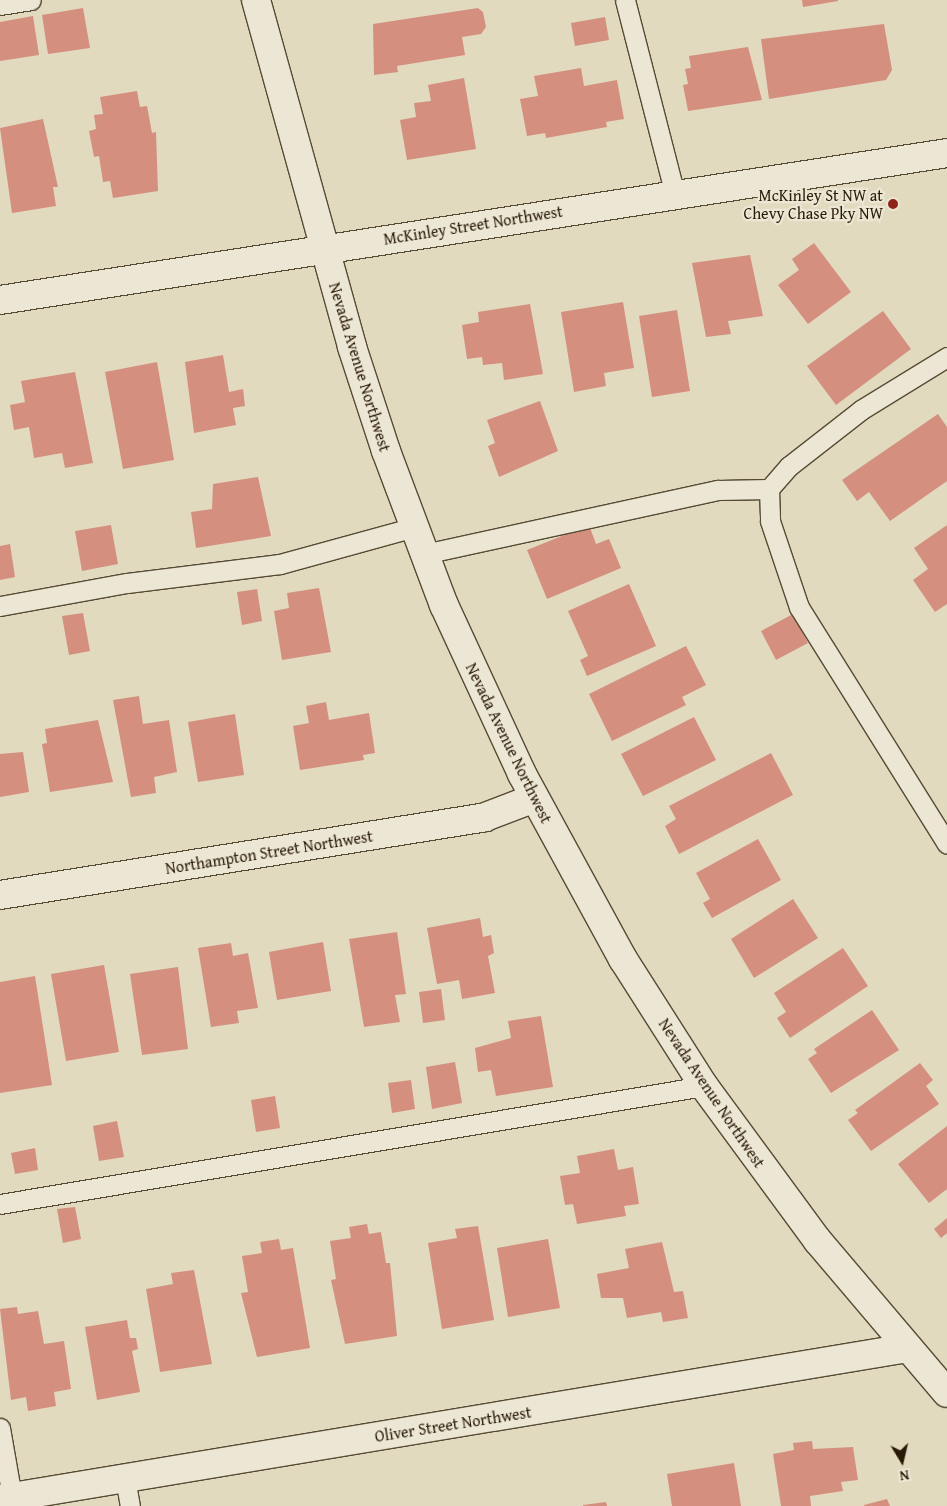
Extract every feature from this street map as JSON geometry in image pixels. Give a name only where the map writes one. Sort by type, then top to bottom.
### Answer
[{"type":"street","name":"Nevada Avenue Northwest","points":[[256,0],[360,374],[424,554],[535,798],[623,959],[704,1086],[818,1241],[947,1393]]},
{"type":"street","name":"McKinley Street Northwest","points":[[0,300],[324,248],[947,153]]},
{"type":"street","name":"Northampton Street Northwest","points":[[0,896],[485,818],[535,798]]},
{"type":"street","name":"Oliver Street Northwest","points":[[6,1498],[907,1348]]},
{"type":"lane","points":[[0,5],[30,0]]},
{"type":"lane","points":[[625,0],[675,195]]},
{"type":"lane","points":[[947,357],[861,410],[789,466],[769,489],[770,521],[799,606],[947,844]]},
{"type":"lane","points":[[424,554],[718,490],[769,489]]},
{"type":"lane","points":[[0,606],[127,583],[280,564],[414,527]]},
{"type":"lane","points":[[0,1204],[704,1086]]},
{"type":"lane","points":[[0,1428],[6,1498]]},
{"type":"lane","points":[[125,1478],[130,1506]]},
{"type":"building","points":[[802,0],[838,0],[838,1],[803,7]]},
{"type":"building","points":[[83,8],[90,48],[48,54],[42,15]]},
{"type":"building","points":[[478,8],[483,12],[486,27],[481,34],[462,37],[465,55],[397,66],[398,72],[374,75],[373,24]]},
{"type":"building","points":[[33,16],[39,55],[0,61],[0,22]]},
{"type":"building","points":[[605,17],[609,40],[575,46],[571,23]]},
{"type":"building","points":[[884,24],[892,70],[886,80],[769,99],[761,39]]},
{"type":"building","points":[[748,47],[762,100],[688,111],[683,85],[688,84],[685,69],[691,68],[689,56]]},
{"type":"building","points":[[581,68],[584,86],[617,80],[624,119],[606,122],[607,127],[546,138],[545,133],[527,136],[520,99],[538,96],[534,76]]},
{"type":"building","points":[[464,78],[476,149],[407,160],[400,120],[416,117],[414,103],[431,101],[428,85]]},
{"type":"building","points":[[137,91],[140,107],[147,106],[152,133],[156,132],[158,191],[113,198],[110,181],[103,182],[99,156],[94,157],[89,131],[96,129],[94,115],[103,114],[100,97]]},
{"type":"building","points":[[43,119],[58,187],[53,187],[56,206],[12,213],[0,128]]},
{"type":"building","points":[[814,243],[851,292],[808,324],[778,285],[799,270],[792,259]]},
{"type":"building","points":[[750,255],[763,316],[728,321],[731,334],[706,337],[692,263]]},
{"type":"building","points":[[623,302],[634,368],[604,373],[606,386],[574,392],[561,312]]},
{"type":"building","points":[[530,304],[543,374],[504,380],[502,363],[483,365],[482,357],[467,359],[462,325],[479,322],[478,312]]},
{"type":"building","points":[[677,310],[690,391],[652,397],[639,316]]},
{"type":"building","points":[[883,311],[911,349],[836,405],[807,366]]},
{"type":"building","points":[[223,355],[229,392],[243,389],[245,406],[233,408],[236,425],[194,433],[185,362]]},
{"type":"building","points":[[157,362],[174,460],[123,469],[105,372]]},
{"type":"building","points":[[75,372],[93,463],[65,468],[62,453],[34,458],[29,427],[14,430],[10,405],[25,402],[21,381]]},
{"type":"building","points":[[540,401],[558,451],[499,477],[488,446],[495,443],[487,420]]},
{"type":"building","points":[[938,414],[947,427],[947,481],[890,521],[869,492],[857,501],[842,480]]},
{"type":"building","points":[[258,477],[271,536],[196,548],[191,512],[212,509],[213,484]]},
{"type":"building","points":[[111,525],[118,564],[82,571],[75,531]]},
{"type":"building","points":[[589,525],[596,544],[609,539],[621,568],[547,599],[527,550]]},
{"type":"building","points":[[947,525],[947,604],[935,612],[913,580],[928,569],[914,548]]},
{"type":"building","points":[[10,544],[15,577],[0,580],[0,546]]},
{"type":"building","points":[[629,584],[656,646],[587,676],[580,660],[588,656],[568,611]]},
{"type":"building","points":[[319,588],[331,652],[282,660],[274,611],[289,608],[287,593]]},
{"type":"building","points":[[257,589],[262,621],[242,625],[237,592]]},
{"type":"building","points":[[83,613],[90,651],[69,655],[62,616]]},
{"type":"building","points":[[793,614],[808,643],[776,660],[761,631]]},
{"type":"building","points":[[686,646],[706,685],[682,697],[686,705],[612,741],[589,694]]},
{"type":"building","points":[[139,696],[143,724],[169,720],[177,772],[154,777],[156,793],[131,797],[113,700]]},
{"type":"building","points":[[326,702],[329,720],[369,713],[375,753],[363,755],[364,760],[300,770],[293,726],[309,723],[306,706]]},
{"type":"building","points":[[235,714],[244,775],[198,782],[188,722]]},
{"type":"building","points":[[694,717],[716,760],[643,796],[621,754]]},
{"type":"building","points":[[98,720],[113,782],[50,792],[42,744],[47,743],[45,729]]},
{"type":"building","points":[[23,752],[29,792],[0,797],[0,754]]},
{"type":"building","points":[[771,753],[793,795],[679,854],[665,826],[676,819],[669,806]]},
{"type":"building","points":[[758,839],[781,880],[712,918],[703,903],[710,899],[696,873]]},
{"type":"building","points":[[793,899],[818,938],[754,978],[731,939]]},
{"type":"building","points":[[480,918],[483,937],[491,935],[494,953],[488,956],[495,993],[462,999],[459,980],[437,984],[427,928]]},
{"type":"building","points":[[397,932],[406,994],[395,995],[400,1022],[364,1027],[349,939]]},
{"type":"building","points":[[323,942],[331,991],[277,1000],[269,952]]},
{"type":"building","points":[[231,943],[233,956],[248,953],[258,1008],[237,1011],[239,1023],[211,1027],[198,948]]},
{"type":"building","points":[[843,948],[868,986],[790,1038],[777,1018],[786,1012],[774,993]]},
{"type":"building","points":[[104,965],[119,1052],[66,1061],[51,974]]},
{"type":"building","points":[[178,967],[188,1049],[142,1055],[130,974]]},
{"type":"building","points":[[35,976],[52,1085],[0,1093],[0,982]]},
{"type":"building","points":[[441,989],[445,1020],[423,1023],[419,992]]},
{"type":"building","points":[[872,1010],[899,1050],[831,1093],[808,1059],[817,1053],[814,1049]]},
{"type":"building","points":[[541,1016],[553,1087],[496,1096],[491,1070],[478,1072],[475,1048],[511,1038],[508,1021]]},
{"type":"building","points":[[455,1062],[462,1103],[432,1109],[426,1067]]},
{"type":"building","points":[[920,1063],[933,1080],[926,1086],[939,1104],[871,1151],[848,1120],[858,1113],[855,1110]]},
{"type":"building","points":[[411,1080],[415,1109],[392,1113],[388,1083]]},
{"type":"building","points":[[275,1096],[280,1128],[256,1132],[251,1100]]},
{"type":"building","points":[[117,1121],[124,1157],[99,1161],[93,1126]]},
{"type":"building","points":[[947,1126],[947,1189],[929,1203],[898,1164]]},
{"type":"building","points":[[35,1148],[38,1170],[15,1174],[11,1153]]},
{"type":"building","points":[[614,1149],[618,1170],[633,1167],[639,1204],[624,1206],[626,1216],[577,1224],[573,1204],[565,1205],[560,1176],[580,1173],[577,1156]]},
{"type":"building","points":[[75,1207],[81,1239],[63,1243],[57,1209]]},
{"type":"building","points":[[947,1218],[947,1233],[941,1238],[934,1229]]},
{"type":"building","points":[[367,1224],[369,1234],[381,1232],[386,1263],[390,1263],[397,1336],[345,1344],[331,1280],[336,1279],[330,1241],[351,1238],[349,1227]]},
{"type":"building","points":[[478,1226],[494,1320],[442,1329],[428,1243],[457,1238],[455,1229]]},
{"type":"building","points":[[279,1239],[281,1250],[293,1248],[310,1348],[257,1357],[241,1293],[248,1292],[242,1256],[262,1253],[260,1242]]},
{"type":"building","points":[[548,1239],[560,1308],[508,1317],[497,1248]]},
{"type":"building","points":[[662,1242],[674,1292],[683,1291],[688,1318],[663,1322],[661,1312],[627,1318],[623,1298],[601,1298],[597,1274],[629,1268],[625,1249]]},
{"type":"building","points":[[194,1270],[212,1364],[160,1372],[146,1289],[173,1284],[171,1273]]},
{"type":"building","points":[[17,1307],[18,1314],[38,1311],[44,1344],[64,1341],[71,1389],[54,1392],[56,1406],[28,1411],[26,1397],[11,1400],[0,1309]]},
{"type":"building","points":[[127,1320],[130,1338],[136,1338],[138,1349],[132,1351],[140,1392],[97,1400],[85,1327]]},
{"type":"building","points":[[812,1441],[813,1449],[853,1447],[858,1480],[841,1482],[843,1491],[810,1496],[811,1506],[781,1506],[773,1454],[794,1450],[793,1443]]},
{"type":"building","points":[[734,1463],[741,1506],[672,1506],[667,1474]]},
{"type":"building","points":[[887,1499],[890,1506],[864,1506],[864,1505]]},
{"type":"building","points":[[606,1502],[607,1506],[583,1506],[583,1505]]},
{"type":"place","name":"McKinley St NW at Chevy Chase Pky NW","points":[[893,204]]}]
